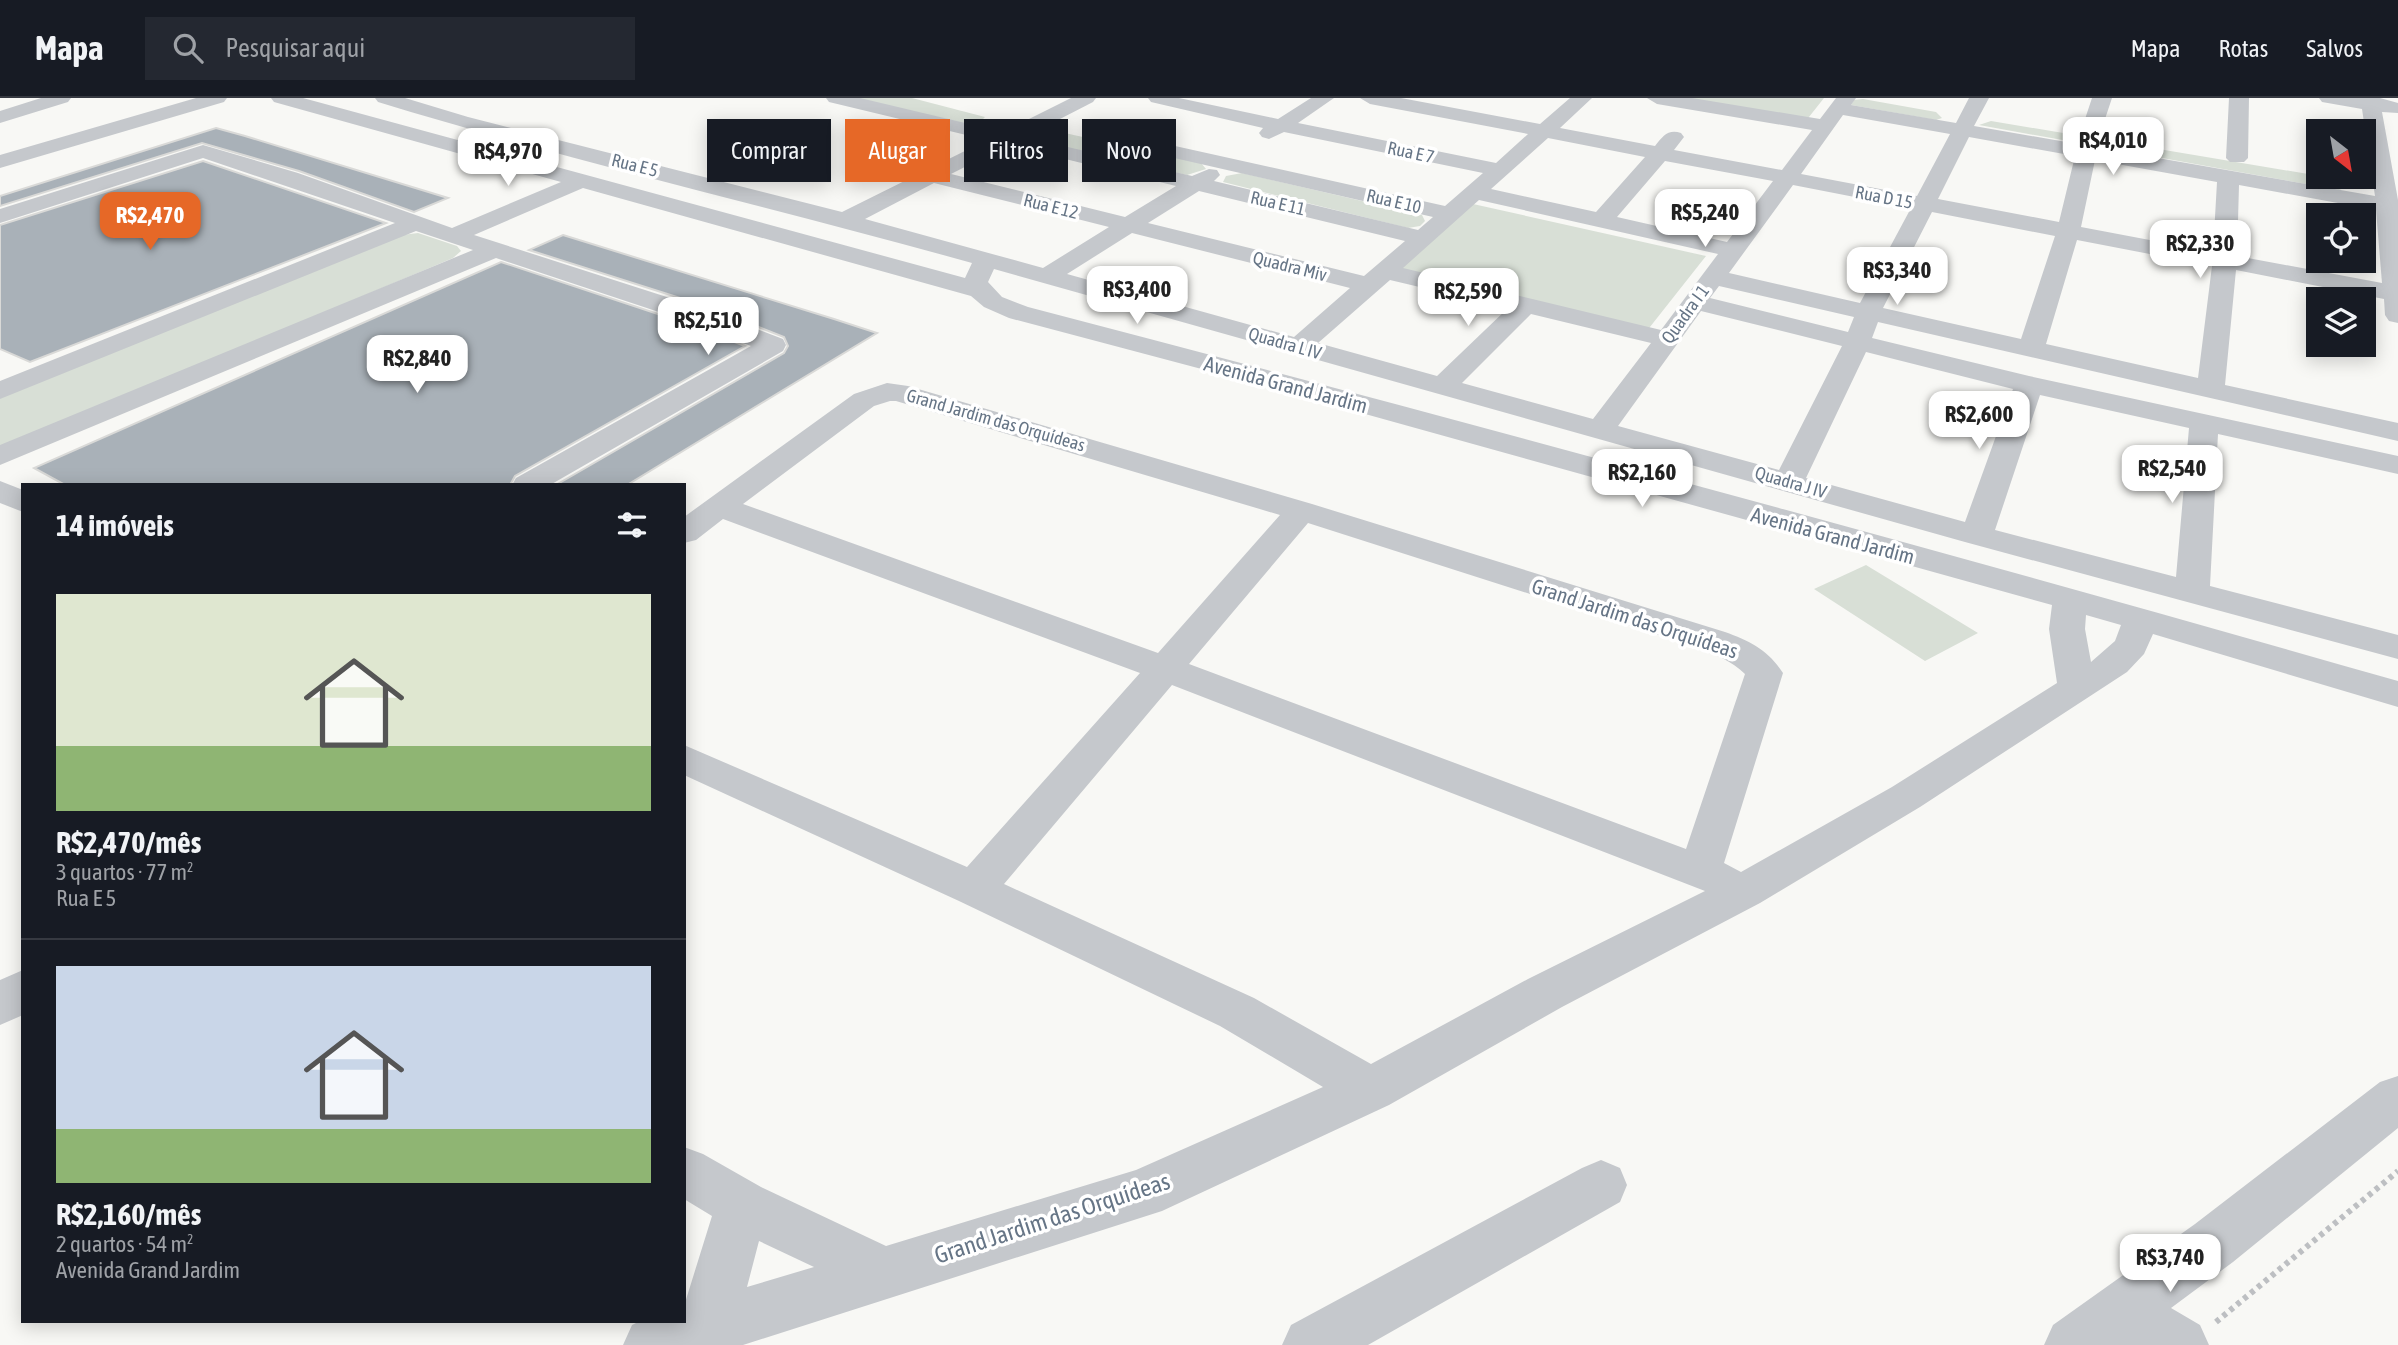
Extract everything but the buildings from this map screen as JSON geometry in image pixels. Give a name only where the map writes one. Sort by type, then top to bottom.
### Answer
[{"type":"street","points":[[0,117],[61,98]]},
{"type":"street","points":[[0,162],[217,98]]},
{"type":"street","name":"Avenida Grand Jardim","points":[[281,98],[979,290],[1002,307],[1036,317],[1253,374],[2393,689]]},
{"type":"street","name":"Rua E 5","points":[[385,98],[461,121],[828,211]]},
{"type":"street","points":[[836,98],[964,127]]},
{"type":"street","points":[[1019,119],[1044,98]]},
{"type":"street","points":[[1047,119],[1086,98]]},
{"type":"street","name":"Rua E 7","points":[[1158,98],[1280,126],[1500,170]]},
{"type":"street","points":[[1047,276],[1197,184],[1225,162],[1324,98]]},
{"type":"street","name":"Rua D 15","points":[[1370,98],[2398,294]]},
{"type":"street","points":[[1298,347],[1582,98]]},
{"type":"street","points":[[1657,98],[1700,106],[1971,113]]},
{"type":"street","points":[[1877,98],[1971,113],[2089,142],[2239,164],[2386,191]]},
{"type":"street","points":[[2031,349],[2068,232],[2102,98]]},
{"type":"street","points":[[2211,388],[2239,164],[2239,98]]},
{"type":"street","points":[[2329,98],[2370,101],[2398,108]]},
{"type":"street","points":[[2370,101],[2386,191],[2398,315]]},
{"type":"street","points":[[1601,221],[1700,106]]},
{"type":"street","name":"Quadra I 1","points":[[1600,430],[1835,111]]},
{"type":"street","points":[[1789,481],[1869,312],[1971,113]]},
{"type":"street","name":"Rua E 11","points":[[1068,145],[1197,184],[1423,238]]},
{"type":"street","points":[[0,216],[203,151],[692,314],[773,345],[531,483]]},
{"type":"street","name":"Rua E 10","points":[[1176,152],[1450,214]]},
{"type":"street","name":"Rua E 12","points":[[950,175],[1130,226]]},
{"type":"street","points":[[453,236],[581,181]]},
{"type":"street","points":[[786,237],[828,211],[893,182]]},
{"type":"street","points":[[1475,192],[1732,250]]},
{"type":"street","name":"Quadra L IV","points":[[828,211],[986,259],[1443,386]]},
{"type":"street","points":[[0,391],[415,223]]},
{"type":"street","name":"Quadra Miv","points":[[1130,226],[1377,278],[1527,306],[1666,339]]},
{"type":"street","points":[[0,456],[495,250]]},
{"type":"street","points":[[979,290],[976,282],[986,259]]},
{"type":"street","points":[[1712,277],[2398,432]]},
{"type":"street","points":[[1694,302],[2029,384],[2398,465]]},
{"type":"street","points":[[1443,386],[1527,306]]},
{"type":"street","points":[[1978,535],[2029,384]]},
{"type":"street","name":"Quadra J IV","points":[[1443,386],[1978,535],[2398,647]]},
{"type":"street","name":"Grand Jardim das Orquídeas","points":[[686,532],[864,400],[898,392],[1301,511],[1712,640],[1742,652],[1758,664],[1764,673],[1700,870]]},
{"type":"street","points":[[2192,592],[2204,422]]},
{"type":"street","points":[[0,490],[21,501]]},
{"type":"street","points":[[720,507],[1164,668],[1700,870],[1745,891]]},
{"type":"street","points":[[974,889],[1301,511]]},
{"type":"street","points":[[2070,600],[2067,629],[2077,688]]},
{"type":"street","name":"Grand Jardim das Orquídeas","points":[[652,1345],[1143,1193],[1371,1089],[1545,993],[1745,891],[1906,797],[2114,664],[2131,646],[2141,619]]},
{"type":"street","points":[[686,760],[974,889],[1237,1012],[1371,1089]]},
{"type":"street","points":[[0,1005],[21,990]]},
{"type":"street","points":[[2073,1345],[2214,1244],[2398,1098]]},
{"type":"street","points":[[686,1172],[742,1205],[884,1273]]},
{"type":"street","points":[[1311,1345],[1601,1185]]},
{"type":"street","points":[[708,1329],[742,1205]]},
{"type":"street","points":[[2120,1311],[2196,1336]]},
{"type":"path","points":[[2196,1336],[2398,1171]]},
{"type":"shaded area","points":[[844,98],[912,98],[985,117],[964,119],[964,124]]},
{"type":"shaded area","points":[[1672,98],[1824,98],[1805,122]]},
{"type":"shaded area","points":[[1863,99],[1936,112],[1942,118],[1936,120],[1851,105],[1854,100]]},
{"type":"shaded area","points":[[1991,121],[2306,174],[2306,184],[1979,125]]},
{"type":"shaded area","points":[[1068,134],[1082,137],[1082,152],[1068,148]]},
{"type":"shaded area","points":[[1176,158],[1201,163],[1206,169],[1187,175],[1176,173]]},
{"type":"shaded area","points":[[1242,173],[1422,215],[1425,221],[1420,226],[1408,228],[1223,182],[1226,176]]},
{"type":"shaded area","points":[[1473,204],[1706,256],[1646,332],[1396,270]]},
{"type":"shaded area","points":[[418,233],[457,246],[461,251],[453,258],[0,449],[0,395],[402,235]]},
{"type":"shaded area","points":[[1866,565],[1978,633],[1925,661],[1814,589]]}]
